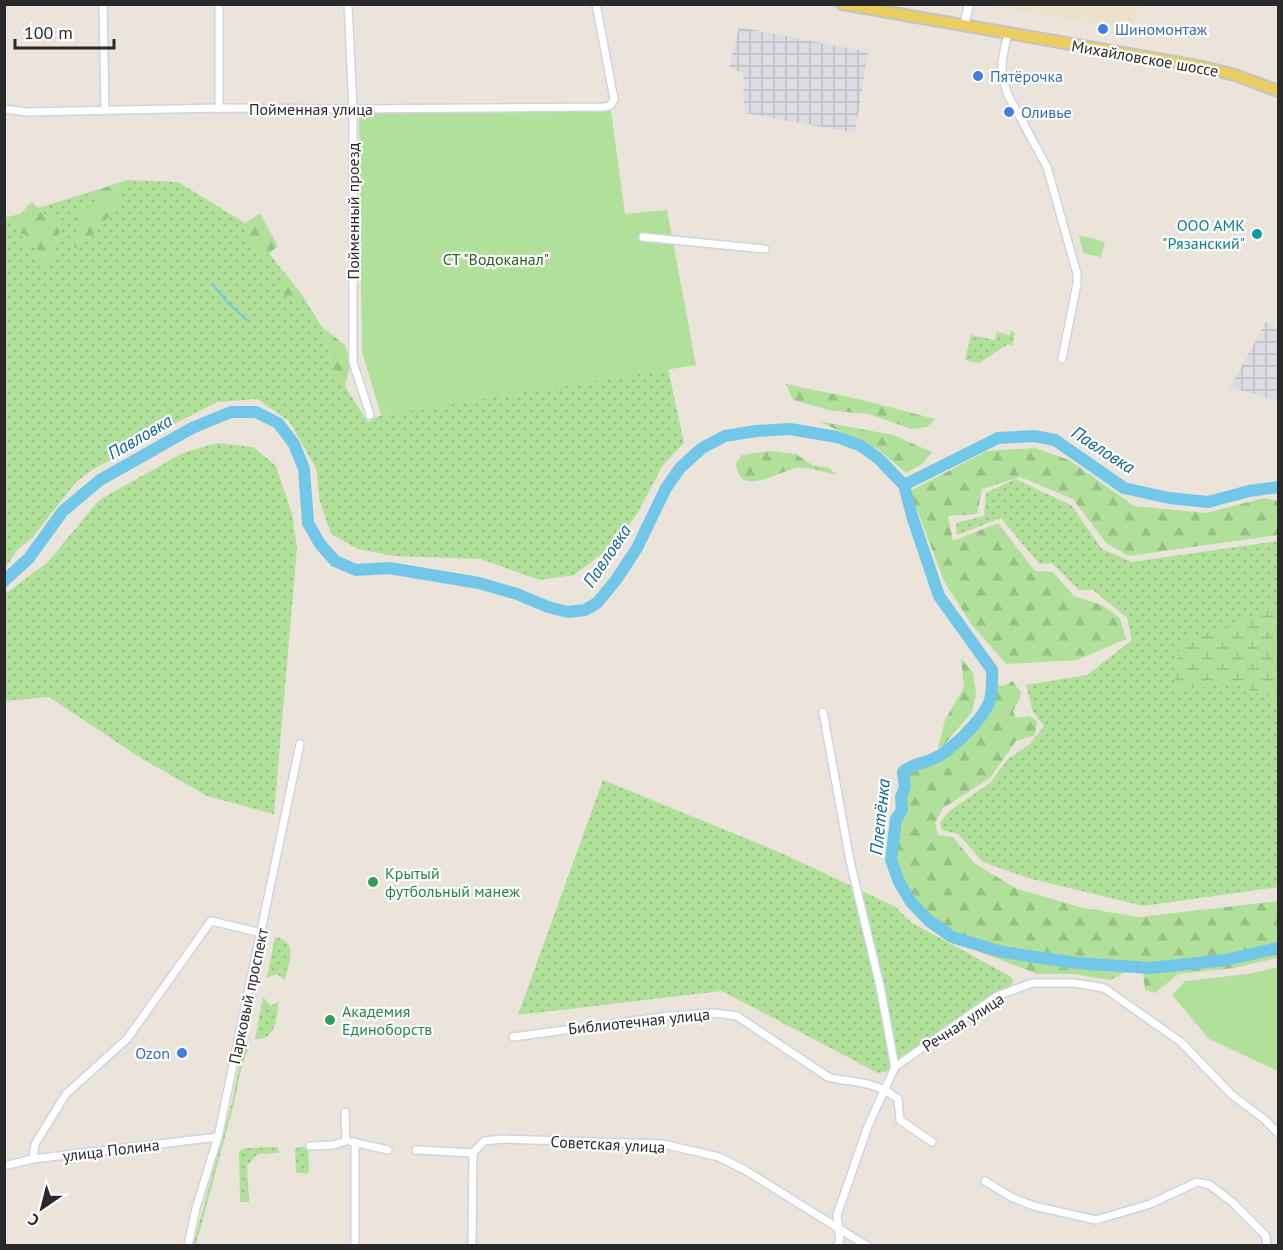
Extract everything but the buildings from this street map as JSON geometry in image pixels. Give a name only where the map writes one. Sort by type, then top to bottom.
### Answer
[{"type":"main road","name":"Михайловское шоссе","points":[[842,4],[1207,68],[1245,78],[1278,91]]},
{"type":"street","points":[[103,4],[105,109]]},
{"type":"street","points":[[219,4],[219,108]]},
{"type":"street","name":"Пойменный проезд","points":[[348,4],[353,109],[353,362],[370,415]]},
{"type":"street","name":"Пойменная улица","points":[[4,109],[26,112],[105,109],[353,109],[611,105],[614,99],[596,4]]},
{"type":"street","points":[[964,26],[969,4]]},
{"type":"street","points":[[1008,33],[1001,72],[1004,83],[1047,167],[1077,274],[1062,359]]},
{"type":"street","points":[[643,237],[765,249]]},
{"type":"street","points":[[823,712],[850,861],[880,986],[895,1067]]},
{"type":"street","name":"Парковый проспект","points":[[188,1245],[196,1208],[218,1137],[300,744]]},
{"type":"street","points":[[33,1160],[35,1144],[66,1094],[127,1039],[211,921],[262,933]]},
{"type":"street","name":"Речная улица","points":[[837,1245],[840,1240],[837,1215],[868,1126],[895,1067],[997,996],[1032,983],[1074,983],[1104,988],[1180,1042],[1232,1095],[1264,1119],[1278,1133]]},
{"type":"street","name":"Библиотечная улица","points":[[513,1036],[669,1016],[726,1013],[737,1017],[828,1077],[839,1081],[858,1082],[884,1090]]},
{"type":"street","points":[[884,1090],[898,1099],[900,1120],[932,1142]]},
{"type":"street","points":[[345,1112],[346,1141]]},
{"type":"street","name":"улица Полина","points":[[4,1166],[33,1160],[218,1137]]},
{"type":"street","name":"Советская улица","points":[[473,1153],[484,1141],[502,1139],[663,1144],[719,1157],[745,1170],[867,1245]]},
{"type":"street","points":[[310,1146],[333,1145],[346,1141],[388,1150]]},
{"type":"street","points":[[355,1142],[356,1245]]},
{"type":"street","points":[[416,1149],[473,1153],[472,1245]]},
{"type":"street","points":[[985,1181],[1011,1197],[1034,1206],[1096,1220],[1150,1204],[1197,1182],[1204,1183],[1210,1185],[1232,1203],[1266,1236],[1267,1245]]},
{"type":"shaded area","points":[[983,5],[1140,5],[1130,29]]},
{"type":"shaded area","points":[[739,27],[868,52],[855,133],[744,113],[743,73],[729,68]]},
{"type":"shaded area","points":[[1266,322],[1278,329],[1278,401],[1230,387]]},
{"type":"green space","name":"СТ \"Водоканал\"","points":[[611,111],[625,214],[667,210],[696,365],[381,415],[362,352],[359,113]]},
{"type":"green space","points":[[128,180],[178,182],[245,223],[302,295],[322,327],[334,370],[368,422],[381,415],[668,369],[684,443],[663,465],[637,514],[614,545],[574,575],[539,580],[481,559],[394,556],[358,549],[331,534],[320,502],[316,468],[289,421],[257,399],[217,402],[151,436],[93,469],[76,482],[31,539],[18,549],[5,568],[5,217]]},
{"type":"green space","points":[[128,180],[111,215],[80,248],[74,248],[78,209],[99,204],[94,191]]},
{"type":"green space","points":[[32,202],[45,215],[63,217],[54,257],[39,267],[35,260],[38,251],[34,246],[22,246],[26,235],[18,233],[13,216],[20,214]]},
{"type":"green space","points":[[260,213],[278,246],[265,257],[251,248],[245,235],[245,223]]},
{"type":"green space","points":[[1079,235],[1105,242],[1101,257],[1083,253]]},
{"type":"green space","points":[[287,276],[302,295],[295,300],[289,300],[282,293],[280,284]]},
{"type":"green space","points":[[322,327],[345,345],[351,362],[345,387],[334,370]]},
{"type":"green space","points":[[1011,330],[1015,334],[1012,346],[1008,344],[979,363],[965,360],[971,335],[995,340],[997,332],[1010,335]]},
{"type":"green space","points":[[786,384],[858,399],[935,419],[927,427],[911,429],[869,414],[833,411],[793,400]]},
{"type":"green space","points":[[818,421],[893,435],[932,452],[922,464],[906,473],[878,449]]},
{"type":"green space","points":[[217,443],[253,447],[276,466],[292,514],[297,548],[274,814],[207,796],[136,755],[49,697],[5,701],[5,594],[48,562],[99,500],[183,453]]},
{"type":"green space","points":[[1035,448],[1069,460],[1134,506],[1206,513],[1264,498],[1278,501],[1278,535],[1129,556],[1106,543],[1073,499],[1020,477],[982,489],[977,514],[948,516],[953,541],[998,523],[1035,571],[1053,572],[1074,596],[1102,605],[1120,618],[1126,639],[1077,660],[1006,664],[972,625],[944,581],[910,491],[987,451]]},
{"type":"green space","points":[[770,451],[796,454],[812,465],[829,468],[837,475],[796,468],[769,478],[751,481],[744,480],[738,474],[736,463],[742,455]]},
{"type":"green space","points":[[1015,479],[1071,505],[1102,549],[1132,562],[1278,541],[1278,887],[1143,906],[1032,879],[983,862],[958,834],[942,830],[940,823],[949,811],[990,783],[1008,759],[1030,744],[1044,726],[1033,712],[1026,685],[1087,675],[1132,640],[1127,618],[1093,590],[1079,590],[1052,563],[1039,564],[1001,518],[957,535],[956,523],[984,516],[986,493]]},
{"type":"green space","points":[[1278,605],[1278,701],[1235,684],[1173,690],[1181,640],[1221,629]]},
{"type":"green space","points":[[961,658],[973,673],[976,694],[972,712],[943,746],[938,748],[945,720],[964,687]]},
{"type":"green space","points":[[1012,681],[1021,692],[1013,711],[1016,718],[1030,716],[1037,722],[1035,735],[1016,741],[990,778],[943,808],[935,823],[938,835],[953,837],[974,863],[1017,889],[1083,908],[1140,917],[1278,901],[1278,958],[1234,968],[1178,974],[1155,993],[1145,990],[1143,973],[1127,971],[1111,980],[1073,974],[1037,974],[975,950],[966,941],[952,937],[928,920],[911,902],[899,882],[891,860],[896,819],[902,810],[901,797],[905,787],[903,772],[940,755],[957,742],[986,709],[990,700],[992,683],[1003,686]]},
{"type":"green space","points":[[603,780],[779,852],[894,906],[912,923],[1010,976],[1013,980],[1011,986],[885,1072],[878,1073],[722,991],[518,1015]]},
{"type":"green space","points":[[275,937],[282,939],[290,948],[290,960],[285,980],[277,974],[267,978]]},
{"type":"green space","points":[[1278,967],[1278,1071],[1209,1039],[1172,995],[1185,981],[1248,974]]},
{"type":"green space","points":[[263,997],[271,1006],[279,1001],[276,1021],[268,1036],[255,1039]]},
{"type":"green space","points":[[250,1044],[242,1065],[196,1245],[193,1245],[232,1102],[242,1051]]},
{"type":"green space","points":[[278,1147],[279,1153],[258,1154],[247,1165],[249,1202],[240,1202],[239,1151],[246,1148]]},
{"type":"green space","points":[[298,1147],[305,1147],[308,1150],[309,1171],[307,1174],[296,1172],[295,1150]]},
{"type":"waterway","points":[[212,284],[247,320]]},
{"type":"waterway","name":"Павловка","points":[[4,581],[29,558],[63,511],[100,480],[192,428],[231,412],[256,412],[278,423],[294,444],[304,469],[308,523],[320,544],[335,561],[356,570],[389,568],[479,583],[568,612],[585,610],[597,603],[616,580],[637,548],[666,488],[680,468],[702,448],[725,436],[756,431],[790,429],[837,437],[861,446],[878,458],[904,485],[939,596],[992,670],[992,691],[989,703],[973,727],[957,743],[940,755],[903,772],[905,787],[901,797],[902,810],[896,819],[891,860],[899,882],[911,902],[928,920],[952,937],[1002,952],[1076,963],[1150,968],[1226,960],[1278,948]]},
{"type":"waterway","name":"Павловка","points":[[904,485],[998,438],[1034,436],[1055,440],[1124,488],[1169,498],[1208,502],[1249,491],[1278,487]]},
{"type":"place","name":"Шиномонтаж","points":[[1103,29]]},
{"type":"place","name":"Пятёрочка","points":[[978,76]]},
{"type":"place","name":"Оливье","points":[[1009,112]]},
{"type":"place","name":"ООО АМК \"Рязанский\"","points":[[1257,234]]},
{"type":"place","name":"Крытый футбольный манеж","points":[[373,882]]},
{"type":"place","name":"Академия Единоборств","points":[[330,1020]]},
{"type":"place","name":"Ozon","points":[[182,1053]]},
{"type":"water label","name":"Плетёнка","points":[[880,817]]}]
